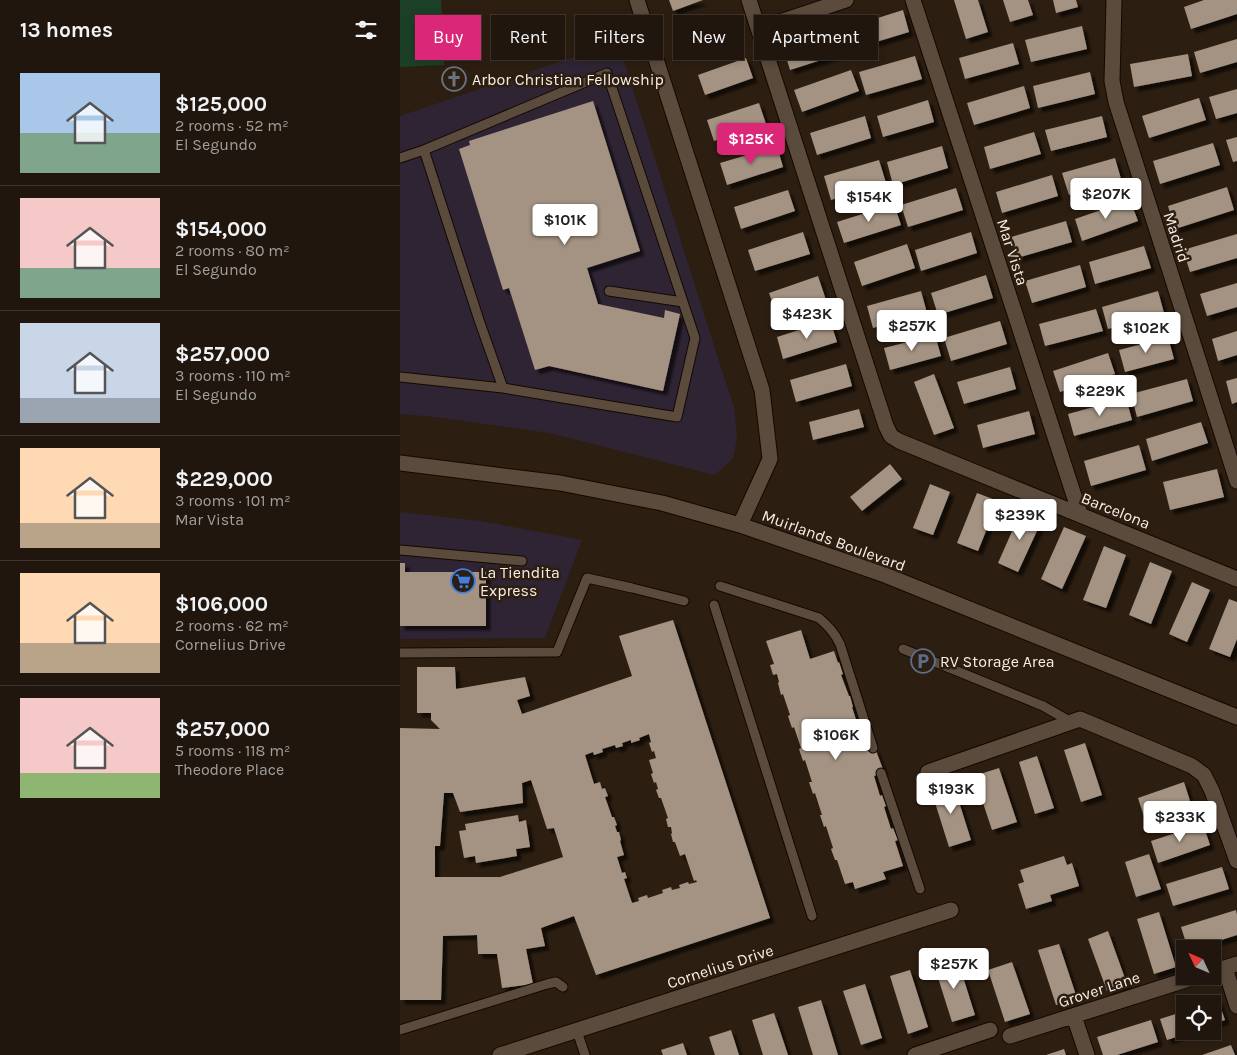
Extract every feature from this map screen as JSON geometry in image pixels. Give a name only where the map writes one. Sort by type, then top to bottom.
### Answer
[{"type":"street","points":[[637,0],[762,390],[770,459],[740,525]]},
{"type":"street","points":[[749,0],[754,15]]},
{"type":"street","points":[[801,15],[846,0]]},
{"type":"street","name":"Mar Vista","points":[[913,0],[1080,514]]},
{"type":"street","name":"Madrid","points":[[1114,0],[1112,81],[1116,102],[1237,481]]},
{"type":"street","name":"Barcelona","points":[[769,60],[890,436],[1237,579]]},
{"type":"street","name":"Muirlands Boulevard","points":[[400,463],[560,483],[662,502],[740,525],[885,575],[1237,717]]},
{"type":"street","points":[[928,772],[1080,719],[1192,766],[1204,775],[1212,791],[1237,861]]},
{"type":"street","name":"Cornelius Drive","points":[[500,1055],[951,910]]},
{"type":"street","points":[[1225,968],[1237,1006]]},
{"type":"street","name":"Grover Lane","points":[[1010,1036],[1176,983]]},
{"type":"street","points":[[1074,1016],[1087,1055]]},
{"type":"street","points":[[915,1055],[990,1030]]},
{"type":"lane","points":[[400,158],[424,150],[607,73],[695,338],[677,417],[503,388],[400,377]]},
{"type":"lane","points":[[424,150],[503,388]]},
{"type":"lane","points":[[609,291],[683,302]]},
{"type":"lane","points":[[400,550],[522,561]]},
{"type":"lane","points":[[400,653],[558,652],[587,578],[684,601]]},
{"type":"lane","points":[[720,586],[819,618],[828,625],[840,644],[873,748]]},
{"type":"lane","points":[[714,605],[812,916]]},
{"type":"lane","points":[[903,649],[1043,706],[1070,722]]},
{"type":"lane","points":[[881,773],[920,889]]},
{"type":"lane","points":[[400,1030],[547,984],[556,982],[564,987]]},
{"type":"lane","points":[[577,1031],[585,1055]]},
{"type":"shaded area","points":[[575,57],[575,60],[624,60],[734,407],[737,438],[733,458],[715,475],[549,433],[400,414],[400,116]]},
{"type":"shaded area","points":[[400,512],[481,521],[582,540],[545,638],[400,639]]},
{"type":"green space","points":[[400,0],[441,0],[442,15],[415,15],[415,60],[444,60],[444,65],[400,67]]},
{"type":"building","points":[[669,0],[703,0],[673,11]]},
{"type":"building","points":[[954,0],[978,0],[988,32],[966,39]]},
{"type":"building","points":[[1003,0],[1028,0],[1033,15],[1010,22]]},
{"type":"building","points":[[1053,0],[1076,0],[1078,7],[1056,13]]},
{"type":"building","points":[[1204,0],[1237,0],[1237,14],[1191,29],[1184,7]]},
{"type":"building","points":[[903,10],[909,32],[878,41],[878,18]]},
{"type":"building","points":[[1082,26],[1087,49],[1031,62],[1025,40]]},
{"type":"building","points":[[1237,39],[1237,62],[1200,73],[1194,52]]},
{"type":"building","points":[[1013,43],[1019,64],[965,79],[959,58]]},
{"type":"building","points":[[1188,54],[1192,76],[1134,87],[1130,64]]},
{"type":"building","points":[[915,56],[922,79],[866,95],[859,72]]},
{"type":"building","points":[[746,58],[753,78],[705,95],[698,75]]},
{"type":"building","points":[[787,60],[821,60],[790,70]]},
{"type":"building","points":[[851,70],[859,91],[802,112],[794,90]]},
{"type":"building","points":[[1090,72],[1095,94],[1038,108],[1033,86]]},
{"type":"building","points":[[1024,86],[1030,108],[974,125],[967,103]]},
{"type":"building","points":[[1237,89],[1237,113],[1216,119],[1209,97]]},
{"type":"building","points":[[1199,98],[1206,120],[1149,138],[1142,116]]},
{"type":"building","points":[[928,100],[934,122],[883,137],[877,116]]},
{"type":"building","points":[[593,101],[640,251],[587,268],[598,304],[664,318],[665,310],[680,314],[663,391],[549,366],[535,370],[509,288],[503,290],[459,149],[470,145],[469,141]]},
{"type":"building","points":[[759,103],[766,124],[714,141],[707,120]]},
{"type":"building","points":[[865,116],[871,138],[817,155],[810,133]]},
{"type":"building","points":[[1102,116],[1107,137],[1051,151],[1045,130]]},
{"type":"building","points":[[1034,132],[1041,154],[990,169],[984,147]]},
{"type":"building","points":[[1237,137],[1237,161],[1233,162],[1226,140]]},
{"type":"building","points":[[1213,143],[1220,165],[1160,184],[1153,161]]},
{"type":"building","points":[[777,146],[783,167],[727,185],[720,163]]},
{"type":"building","points":[[942,146],[948,168],[893,185],[887,162]]},
{"type":"building","points":[[1115,158],[1121,179],[1069,195],[1062,173]]},
{"type":"building","points":[[879,160],[886,183],[831,200],[824,176]]},
{"type":"building","points":[[1052,175],[1058,196],[1002,213],[996,192]]},
{"type":"building","points":[[1227,187],[1234,210],[1175,229],[1168,206]]},
{"type":"building","points":[[956,188],[963,210],[908,227],[901,205]]},
{"type":"building","points":[[788,190],[795,211],[741,229],[734,207]]},
{"type":"building","points":[[1130,200],[1138,221],[1082,241],[1075,219]]},
{"type":"building","points":[[894,204],[901,225],[844,243],[837,222]]},
{"type":"building","points":[[1066,221],[1072,242],[1017,258],[1011,237]]},
{"type":"building","points":[[803,232],[810,254],[755,271],[748,250]]},
{"type":"building","points":[[971,232],[977,253],[921,271],[915,250]]},
{"type":"building","points":[[1237,234],[1237,258],[1190,272],[1183,250]]},
{"type":"building","points":[[907,244],[915,268],[862,286],[854,262]]},
{"type":"building","points":[[1144,246],[1151,268],[1095,284],[1089,262]]},
{"type":"building","points":[[1080,265],[1086,287],[1032,303],[1025,281]]},
{"type":"building","points":[[986,275],[993,298],[938,315],[931,293]]},
{"type":"building","points":[[818,276],[826,300],[777,316],[769,293]]},
{"type":"building","points":[[1237,283],[1237,307],[1207,316],[1200,294]]},
{"type":"building","points":[[921,291],[927,313],[873,328],[867,306]]},
{"type":"building","points":[[1158,291],[1164,313],[1108,329],[1102,307]]},
{"type":"building","points":[[1096,309],[1103,331],[1045,346],[1039,324]]},
{"type":"building","points":[[830,320],[837,342],[783,359],[777,337]]},
{"type":"building","points":[[1000,321],[1007,344],[951,361],[944,338]]},
{"type":"building","points":[[1237,331],[1237,355],[1218,361],[1212,339]]},
{"type":"building","points":[[935,335],[941,356],[890,370],[884,348]]},
{"type":"building","points":[[1168,337],[1174,359],[1125,372],[1119,350]]},
{"type":"building","points":[[1108,353],[1115,374],[1060,392],[1053,371]]},
{"type":"building","points":[[846,364],[852,386],[796,402],[790,380]]},
{"type":"building","points":[[1010,367],[1016,389],[964,404],[957,382]]},
{"type":"building","points":[[934,374],[954,428],[934,435],[914,382]]},
{"type":"building","points":[[1237,378],[1237,402],[1232,404],[1226,381]]},
{"type":"building","points":[[1187,379],[1193,401],[1137,417],[1131,394]]},
{"type":"building","points":[[1126,398],[1132,420],[1074,436],[1068,414]]},
{"type":"building","points":[[859,409],[864,427],[813,440],[809,422]]},
{"type":"building","points":[[1029,411],[1035,434],[983,448],[977,425]]},
{"type":"building","points":[[1201,422],[1208,443],[1152,461],[1146,439]]},
{"type":"building","points":[[1139,445],[1146,470],[1091,486],[1084,461]]},
{"type":"building","points":[[890,464],[902,479],[862,511],[850,497]]},
{"type":"building","points":[[1217,469],[1224,497],[1170,510],[1163,482]]},
{"type":"building","points":[[930,484],[950,492],[933,535],[913,528]]},
{"type":"building","points":[[977,493],[998,501],[978,551],[957,543]]},
{"type":"building","points":[[1021,511],[1042,520],[1018,572],[998,563]]},
{"type":"building","points":[[1064,527],[1086,536],[1062,589],[1041,579]]},
{"type":"building","points":[[1104,546],[1126,555],[1106,608],[1083,600]]},
{"type":"building","points":[[1150,562],[1172,571],[1151,624],[1129,615]]},
{"type":"building","points":[[400,563],[405,563],[405,572],[486,572],[486,626],[400,626]]},
{"type":"building","points":[[1192,582],[1210,590],[1187,642],[1169,634]]},
{"type":"building","points":[[1229,599],[1237,602],[1237,639],[1230,657],[1209,649]]},
{"type":"building","points":[[673,620],[770,918],[596,975],[574,916],[541,928],[545,946],[526,949],[533,984],[502,988],[497,954],[478,954],[477,935],[443,936],[441,1000],[400,1000],[400,728],[440,729],[431,720],[431,713],[417,713],[417,667],[455,667],[456,689],[525,677],[530,696],[517,700],[522,714],[632,676],[619,636]],"holes":[[[649,734],[651,742],[649,743],[656,758],[649,760],[653,773],[651,774],[658,789],[656,790],[668,818],[666,819],[668,827],[671,827],[673,842],[675,842],[680,856],[685,854],[694,881],[696,880],[697,882],[689,884],[688,882],[679,885],[680,888],[672,890],[671,887],[662,890],[663,893],[648,898],[647,895],[638,898],[639,901],[632,903],[624,879],[627,878],[625,872],[622,873],[617,857],[624,855],[619,832],[617,832],[615,826],[617,825],[605,797],[608,796],[605,788],[602,789],[600,782],[594,784],[585,755],[593,752],[594,755],[603,752],[602,749],[615,745],[616,748],[623,746],[622,743],[631,740],[631,743]],[[531,780],[547,829],[554,828],[563,857],[500,877],[435,877],[435,846],[440,846],[444,793],[453,793],[460,812],[523,803],[522,783]]]},
{"type":"building","points":[[801,630],[810,659],[834,651],[843,674],[841,675],[850,696],[859,729],[861,729],[865,740],[863,741],[866,751],[875,748],[884,772],[874,776],[880,796],[882,795],[886,806],[884,807],[891,829],[893,828],[898,840],[895,841],[903,866],[883,872],[886,879],[855,889],[853,882],[845,884],[837,860],[835,860],[831,849],[833,848],[826,826],[824,827],[820,815],[822,815],[815,793],[813,794],[809,782],[812,782],[805,760],[803,761],[799,749],[801,748],[788,716],[790,715],[783,694],[781,695],[777,674],[773,675],[770,665],[774,664],[766,641]]},
{"type":"building","points":[[1085,743],[1102,795],[1081,802],[1064,750]]},
{"type":"building","points":[[1037,756],[1054,808],[1035,814],[1019,762]]},
{"type":"building","points":[[999,768],[1017,822],[992,830],[974,776]]},
{"type":"building","points":[[1184,782],[1191,804],[1145,820],[1138,798]]},
{"type":"building","points":[[953,783],[971,840],[949,847],[931,790]]},
{"type":"building","points":[[518,815],[519,822],[526,820],[530,847],[516,849],[517,856],[476,863],[475,856],[464,858],[459,831],[466,830],[465,824]]},
{"type":"building","points":[[1203,824],[1210,845],[1158,863],[1151,841]]},
{"type":"building","points":[[1149,854],[1161,889],[1136,897],[1125,862]]},
{"type":"building","points":[[1064,856],[1067,865],[1072,863],[1079,886],[1050,895],[1052,901],[1026,909],[1018,884],[1024,882],[1020,870]]},
{"type":"building","points":[[1222,867],[1229,889],[1173,906],[1166,884]]},
{"type":"building","points":[[1236,910],[1237,935],[1221,940],[1185,940],[1181,927]]},
{"type":"building","points":[[1159,912],[1176,967],[1154,974],[1137,919]]},
{"type":"building","points":[[1108,931],[1127,984],[1107,991],[1088,939]]},
{"type":"building","points":[[1059,944],[1077,998],[1056,1005],[1038,950]]},
{"type":"building","points":[[957,958],[975,1015],[952,1022],[934,965]]},
{"type":"building","points":[[1012,962],[1030,1014],[1005,1022],[988,970]]},
{"type":"building","points":[[910,970],[928,1027],[908,1034],[890,976]]},
{"type":"building","points":[[865,984],[882,1038],[861,1045],[843,991]]},
{"type":"building","points":[[821,1000],[838,1055],[813,1055],[798,1007]]},
{"type":"building","points":[[1221,1009],[1225,1020],[1221,1021]]},
{"type":"building","points":[[774,1013],[788,1055],[763,1055],[752,1020]]},
{"type":"building","points":[[1176,1014],[1176,1037],[1167,1040],[1160,1019]]},
{"type":"building","points":[[1151,1020],[1158,1042],[1117,1055],[1103,1055],[1097,1037]]},
{"type":"building","points":[[731,1030],[739,1055],[715,1055],[709,1037]]},
{"type":"building","points":[[683,1043],[687,1055],[663,1055],[661,1050]]},
{"type":"building","points":[[1231,1045],[1235,1055],[1202,1055]]},
{"type":"building","points":[[1064,1049],[1066,1055],[1046,1055]]},
{"type":"place","name":"Arbor Christian Fellowship","points":[[454,79]]},
{"type":"place","name":"La Tiendita Express","points":[[463,581]]},
{"type":"place","name":"RV Storage Area","points":[[923,661]]}]
